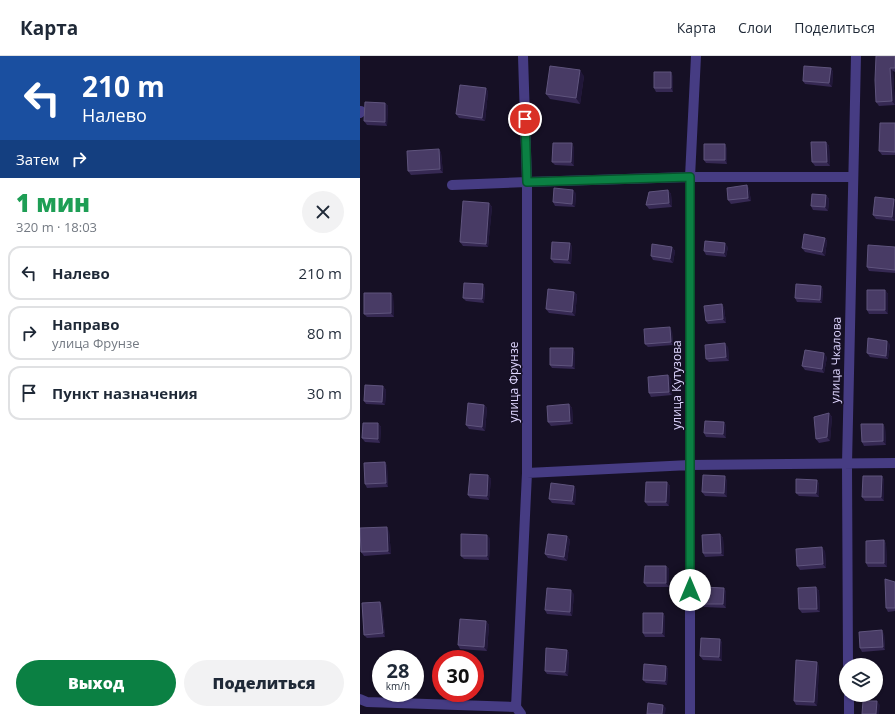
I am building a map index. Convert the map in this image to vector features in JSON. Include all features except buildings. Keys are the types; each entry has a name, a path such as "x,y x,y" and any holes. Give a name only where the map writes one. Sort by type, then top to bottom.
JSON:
{"street":[{"name":"улица Фрунзе","path":"518,710 527,473 527,182 523,56"},
{"name":"улица Кутузова","path":"690,714 690,177 696,56"},
{"name":"улица Чкалова","path":"848,658 847,464 856,56"},
{"path":"452,185 690,177 853,177"},
{"path":"527,473 690,466 895,463"},
{"path":"360,699 367,702 518,710"},
{"path":"849,702 849,714"}],"route":[{"path":"525,119 527,182 690,177 690,590"}]}
